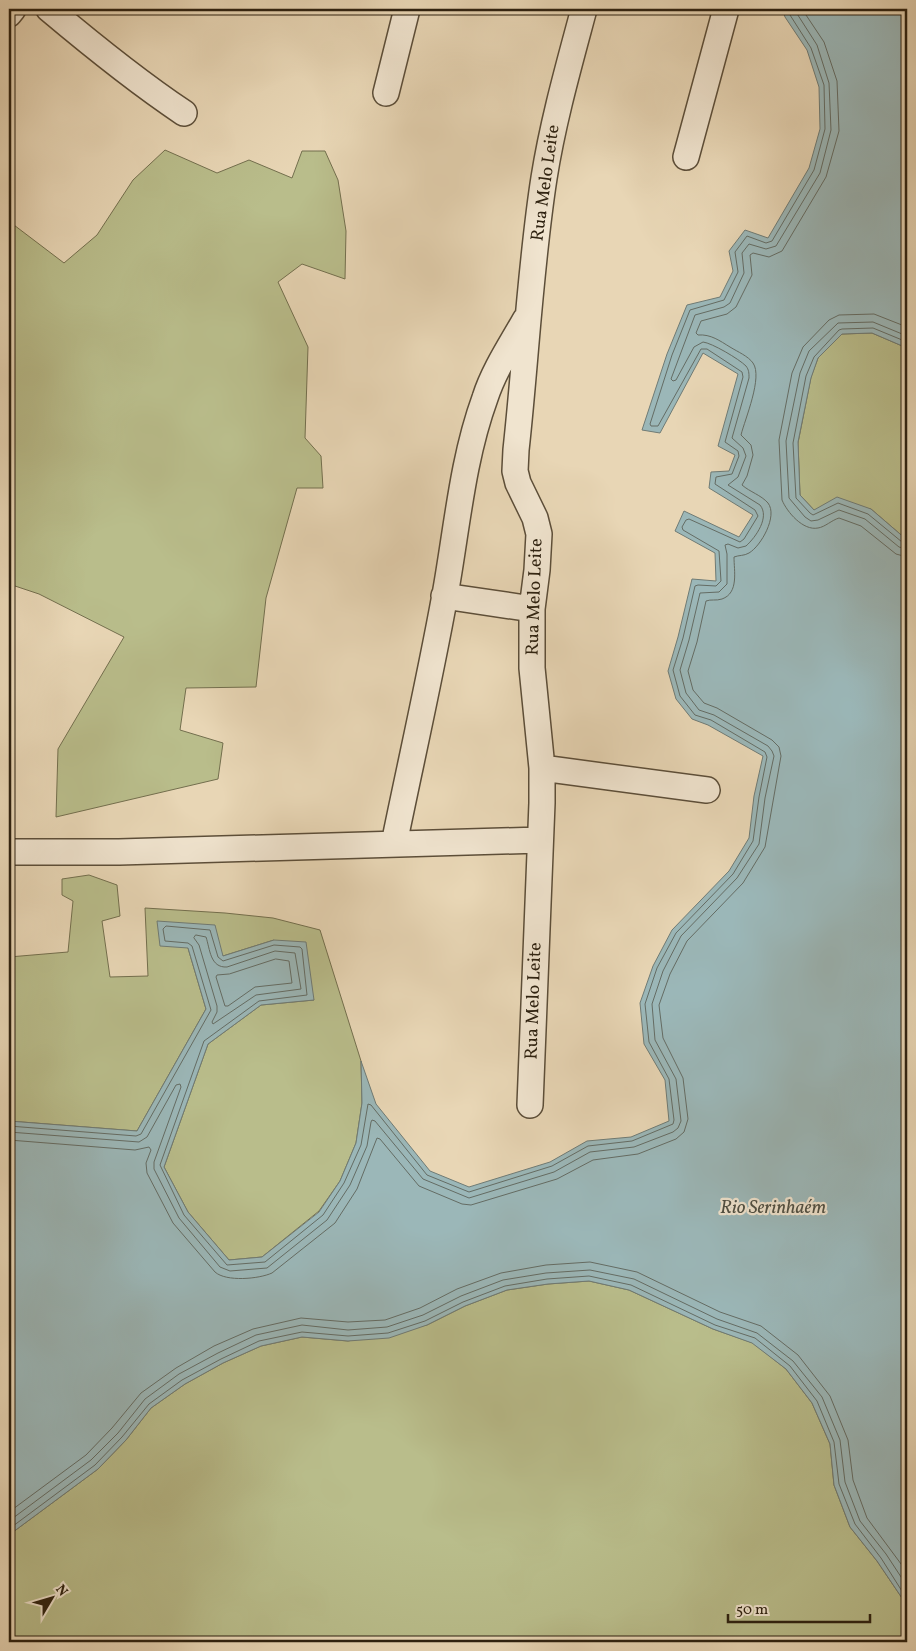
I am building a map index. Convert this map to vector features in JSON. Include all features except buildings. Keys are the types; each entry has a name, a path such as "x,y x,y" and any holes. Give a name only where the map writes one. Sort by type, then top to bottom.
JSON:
{"street":[{"path":"9,14 13,9"},
{"path":"49,9 110,60 184,113"},
{"path":"386,93 407,9"},
{"name":"Rua Melo Leite","path":"530,1105 542,768 532,668 532,609 537,570 538,534 535,518 518,483 516,450 528,313 544,179 555,117 584,9"},
{"path":"686,157 726,9"},
{"path":"394,844 444,596 468,458 477,421 496,371 528,313"},
{"path":"444,596 532,609"},
{"path":"542,768 707,790"},
{"path":"9,852 119,852 540,840"}],"green space":[{"path":"165,150 217,173 249,160 292,178 302,151 325,151 338,180 346,231 345,279 302,264 278,282 308,347 305,438 321,456 323,488 297,488 266,598 256,687 186,688 180,730 223,743 218,779 56,817 58,749 124,637 39,594 9,584 9,224 10,222 64,263 97,235 133,180"},
{"path":"872,333 907,348 907,540 871,509 814,510 800,495 798,443 811,377 818,358 842,334"},
{"path":"89,875 117,885 120,916 102,921 110,977 148,976 145,908 273,918 320,930 361,1061 362,1103 356,1143 340,1181 319,1211 262,1257 229,1260 188,1212 164,1167 208,1044 261,1005 314,1000 274,940 223,956 188,948 206,1009 137,1131 9,1121 9,957 68,952 73,901 62,895 62,879"},
{"path":"589,1281 629,1290 713,1329 753,1343 786,1369 812,1403 830,1444 834,1485 850,1527 877,1561 902,1598 907,1619 907,1642 9,1642 9,1535 98,1469 126,1440 151,1408 185,1384 223,1363 261,1346 302,1337 348,1341 427,1325 465,1306 507,1290"}],"water":[{"name":"Rio Serinhaém","path":"782,9 907,9 907,348 872,333 842,334 818,358 811,378 798,442 800,495 814,510 837,497 871,509 907,540 907,1619 902,1598 877,1561 850,1527 834,1485 830,1444 812,1403 786,1369 752,1343 713,1329 629,1290 589,1281 507,1290 465,1306 427,1325 389,1338 348,1341 302,1337 261,1346 223,1363 185,1384 151,1408 126,1440 98,1469 9,1535 9,1121 137,1131 206,1009 188,948 160,946 157,921 215,925 223,956 274,940 306,942 314,1000 261,1005 208,1044 164,1167 188,1212 229,1260 262,1257 319,1212 340,1181 356,1143 362,1103 361,1061 376,1104 430,1171 469,1187 550,1162 587,1141 631,1137 669,1121 665,1080 644,1044 640,1003 653,966 672,930 729,871 749,838 754,796 763,756 708,725 692,719 676,699 668,671 692,579 716,581 715,553 675,531 684,511 739,537 753,515 709,488 711,472 729,471 735,455 718,446 738,374 703,353 660,433 642,430 667,354 687,305 720,297 733,271 729,251 745,230 768,238 809,168 820,129 819,87 807,50 785,17"}]}
